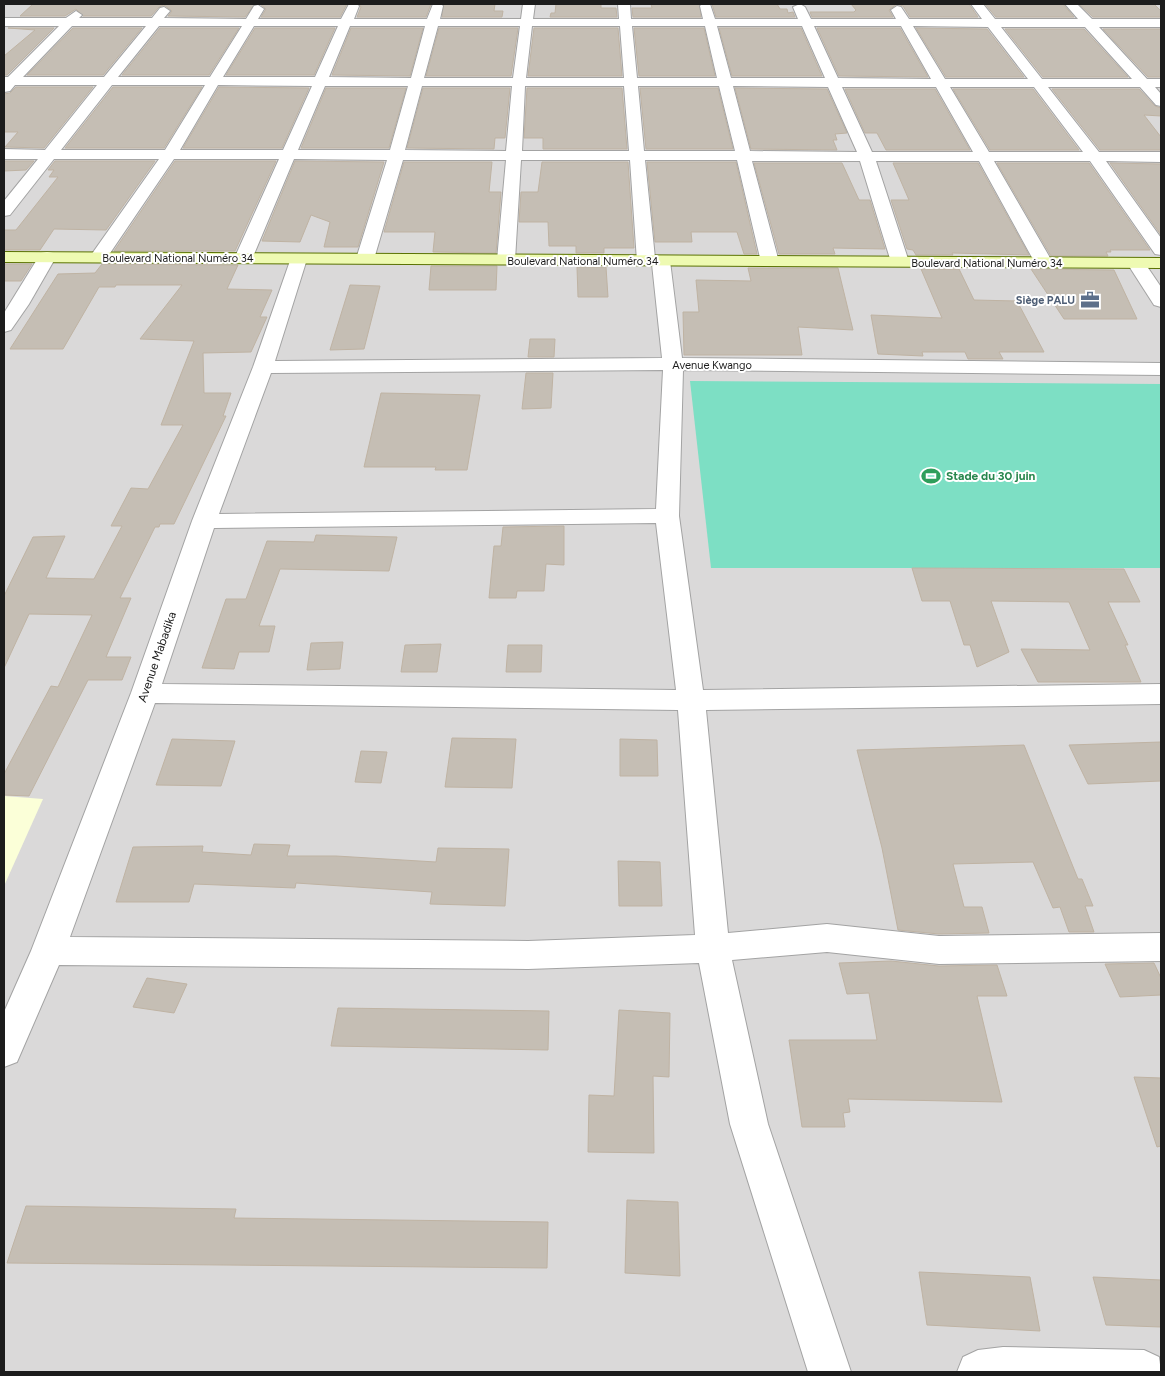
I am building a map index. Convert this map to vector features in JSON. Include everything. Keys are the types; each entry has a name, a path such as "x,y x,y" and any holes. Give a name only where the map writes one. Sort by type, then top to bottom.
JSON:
{"main road":[{"name":"Boulevard National Numéro 34","path":"4,257 1161,263"}],"street":[{"path":"6,83 86,4"},
{"path":"4,211 170,4"},
{"path":"98,258 169,155 212,81 261,4"},
{"path":"243,259 290,155 303,119 322,81 354,4"},
{"path":"365,259 396,156 437,4"},
{"path":"506,260 519,81 529,4"},
{"path":"624,4 636,154 673,364 667,516 691,700 713,948 750,1124 830,1372"},
{"path":"706,4 770,262"},
{"path":"797,4 830,81 866,155 900,262"},
{"path":"893,4 938,82 967,127 1044,263"},
{"path":"977,4 1094,156 1161,250"},
{"path":"1071,4 1161,102"},
{"path":"4,22 526,21 1161,24"},
{"path":"6,83 108,80 1161,83"},
{"path":"4,154 396,156 742,154 1161,157"},
{"path":"4,326 20,304 47,257"},
{"name":"Avenue Mabadika","path":"4,1051 48,951 145,693 204,521 263,367 298,259"},
{"path":"1136,263 1161,300"},
{"path":"13,287 31,282"},
{"name":"Avenue Kwango","path":"263,367 568,367 673,364 1161,369"},
{"path":"204,521 667,516"},
{"path":"145,693 691,700 1161,694"},
{"path":"48,951 528,955 713,948 826,938 939,950 1161,947"},
{"path":"978,1372 1003,1369 1144,1372"}],"shaded area":[{"path":"4,4 1161,4 1161,1372 4,1372"},
{"path":"4,796 43,799 4,886"}],"green space":[{"name":"Stade du 30 juin","path":"690,381 1161,384 1161,568 711,568"}],"building":[{"path":"33,4 255,4 245,17 168,16 172,11 164,5 159,7 151,16 83,16 76,9 65,16 20,16"},
{"path":"260,4 347,4 340,17 261,17 266,9"},
{"path":"359,4 431,4 426,17 357,17 361,7"},
{"path":"443,4 495,4 494,11 503,11 502,17 442,17"},
{"path":"556,4 601,4 601,8 616,8 617,17 550,17 551,13 555,13"},
{"path":"651,4 700,4 701,17 633,17 632,8 652,8"},
{"path":"712,4 777,4 780,9 787,9 788,13 793,12 795,17 716,17"},
{"path":"851,4 897,4 889,10 893,17 812,17 810,12 854,12 856,10"},
{"path":"897,4 969,4 978,17 910,17 903,6"},
{"path":"985,4 1063,4 1074,17 996,17"},
{"path":"1079,4 1154,4 1161,11 1161,17 1093,17"},
{"path":"8,28 54,28 7,75 4,75 4,56 35,30"},
{"path":"73,28 142,28 103,75 27,75"},
{"path":"160,28 239,28 209,75 122,75"},
{"path":"255,28 335,28 314,75 226,75"},
{"path":"351,28 423,28 410,76 332,75"},
{"path":"439,28 518,28 511,76 426,76"},
{"path":"534,28 618,28 622,76 528,76"},
{"path":"634,28 704,28 715,76 639,76"},
{"path":"719,28 801,28 822,76 732,76"},
{"path":"817,28 900,28 928,77 839,76"},
{"path":"916,28 987,29 1024,77 946,77"},
{"path":"1005,29 1084,29 1128,77 1043,77"},
{"path":"1103,29 1161,29 1161,77 1148,77"},
{"path":"16,87 93,87 44,148 5,147 18,132 4,132 4,94 10,93"},
{"path":"113,87 202,87 164,148 65,148"},
{"path":"219,87 309,88 282,148 183,148"},
{"path":"326,88 406,88 389,148 301,148"},
{"path":"423,88 510,88 505,138 495,138 494,149 407,148"},
{"path":"527,88 622,88 627,149 543,149 543,138 524,138"},
{"path":"640,88 718,88 733,149 646,149"},
{"path":"735,88 827,89 847,133 835,134 837,140 833,140 837,150 751,149"},
{"path":"845,89 935,89 970,150 886,150 877,133 865,133"},
{"path":"953,89 1033,89 1079,150 990,150"},
{"path":"1052,89 1139,89 1155,106 1161,108 1161,116 1144,115 1161,137 1161,150 1100,150"},
{"path":"4,161 34,161 26,170 4,171"},
{"path":"55,161 155,161 106,230 54,229 40,250 4,250 4,230 16,230 58,177 49,177 54,170 48,170"},
{"path":"175,161 276,161 235,251 114,251"},
{"path":"295,161 384,162 358,247 324,247 330,222 311,215 300,242 262,241"},
{"path":"404,162 492,162 489,192 501,192 496,253 433,252 435,232 384,232"},
{"path":"542,162 628,162 634,248 604,248 604,253 576,253 576,246 549,246 548,222 519,222 521,192 538,192"},
{"path":"647,162 736,162 757,254 744,254 737,232 691,232 692,242 655,242"},
{"path":"754,163 842,163 859,200 870,200 885,249 833,248 835,254 779,254"},
{"path":"893,163 978,163 1029,255 952,253 953,255 916,255 913,250 907,249 891,200 909,200"},
{"path":"997,163 1089,163 1150,250 1110,250 1111,252 1106,252 1108,256 1051,256"},
{"path":"1110,163 1161,164 1161,235"},
{"path":"4,264 32,264 21,281 4,281"},
{"path":"102,264 238,265 227,289 272,290 260,317 267,317 251,352 203,353 204,393 231,393 223,416 226,416 174,524 160,524 159,527 155,527 120,598 131,598 106,657 131,657 122,680 88,680 29,796 4,795 4,774 51,686 58,687 92,615 29,614 4,668 4,596 33,537 65,536 46,578 94,579 122,526 111,526 131,488 148,489 183,425 161,425 194,341 140,339 182,285 116,285 115,287 99,287 63,349 10,349 58,274 95,273"},
{"path":"431,266 497,266 496,290 429,290"},
{"path":"577,267 606,267 608,297 578,297"},
{"path":"748,268 838,268 853,330 798,327 802,355 684,355 683,312 699,312 696,280 751,281"},
{"path":"921,269 959,269 974,300 1017,301 1044,352 999,352 1003,359 968,359 965,352 922,352 923,356 878,354 871,315 942,318"},
{"name":"Siège PALU","path":"1031,269 1114,270 1137,319 1064,319"},
{"path":"350,285 380,286 364,349 330,350"},
{"path":"530,339 555,339 554,357 528,357"},
{"path":"526,373 553,373 551,408 522,409"},
{"path":"381,393 480,395 467,470 435,470 436,467 364,467"},
{"path":"564,526 564,565 546,564 544,591 517,591 516,598 489,598 494,546 501,546 503,527"},
{"path":"316,535 397,537 389,571 280,569 259,626 275,626 269,652 239,652 234,669 202,668 226,599 246,599 267,541 314,542"},
{"path":"912,568 1124,569 1140,602 1108,602 1128,645 1125,645 1141,682 1038,682 1021,649 1090,650 1069,602 991,601 1009,652 977,667 970,645 964,645 950,601 922,601"},
{"path":"343,642 340,669 307,670 311,643"},
{"path":"441,644 437,672 401,672 405,645"},
{"path":"508,645 542,645 541,672 506,672"},
{"path":"452,738 516,739 512,788 445,787"},
{"path":"172,739 235,741 221,786 156,785"},
{"path":"620,739 657,740 658,776 620,776"},
{"path":"1161,742 1161,781 1088,784 1069,745"},
{"path":"1024,745 1078,879 1082,879 1093,906 1085,906 1094,932 1069,932 1060,907 1053,908 1033,862 953,864 964,907 982,907 989,933 939,934 898,930 882,848 857,750"},
{"path":"361,751 387,752 381,783 355,782"},
{"path":"254,844 290,845 287,856 336,856 436,862 438,848 509,849 505,906 430,904 432,892 296,883 295,888 194,884 189,902 116,902 133,847 203,846 202,852 251,855"},
{"path":"618,861 660,862 662,906 619,906"},
{"path":"891,961 939,966 997,965 1007,996 977,996 1002,1102 848,1099 850,1112 843,1113 845,1127 802,1127 789,1040 877,1040 869,993 847,994 839,963"},
{"path":"1154,963 1161,978 1161,995 1120,997 1105,964"},
{"path":"147,978 187,984 174,1013 133,1007"},
{"path":"338,1008 549,1011 548,1050 331,1046"},
{"path":"619,1010 670,1013 669,1077 653,1076 654,1153 588,1152 589,1095 614,1096"},
{"path":"1134,1077 1161,1078 1161,1146 1157,1147"},
{"path":"627,1200 678,1202 680,1276 625,1273"},
{"path":"26,1206 236,1209 234,1218 548,1222 547,1268 7,1263"},
{"path":"919,1272 1030,1277 1040,1331 927,1325"},
{"path":"1093,1277 1161,1280 1161,1327 1106,1325"}],"place":[{"name":"Siège PALU","path":"1090,300"},
{"name":"Stade du 30 juin","path":"931,476"}]}
